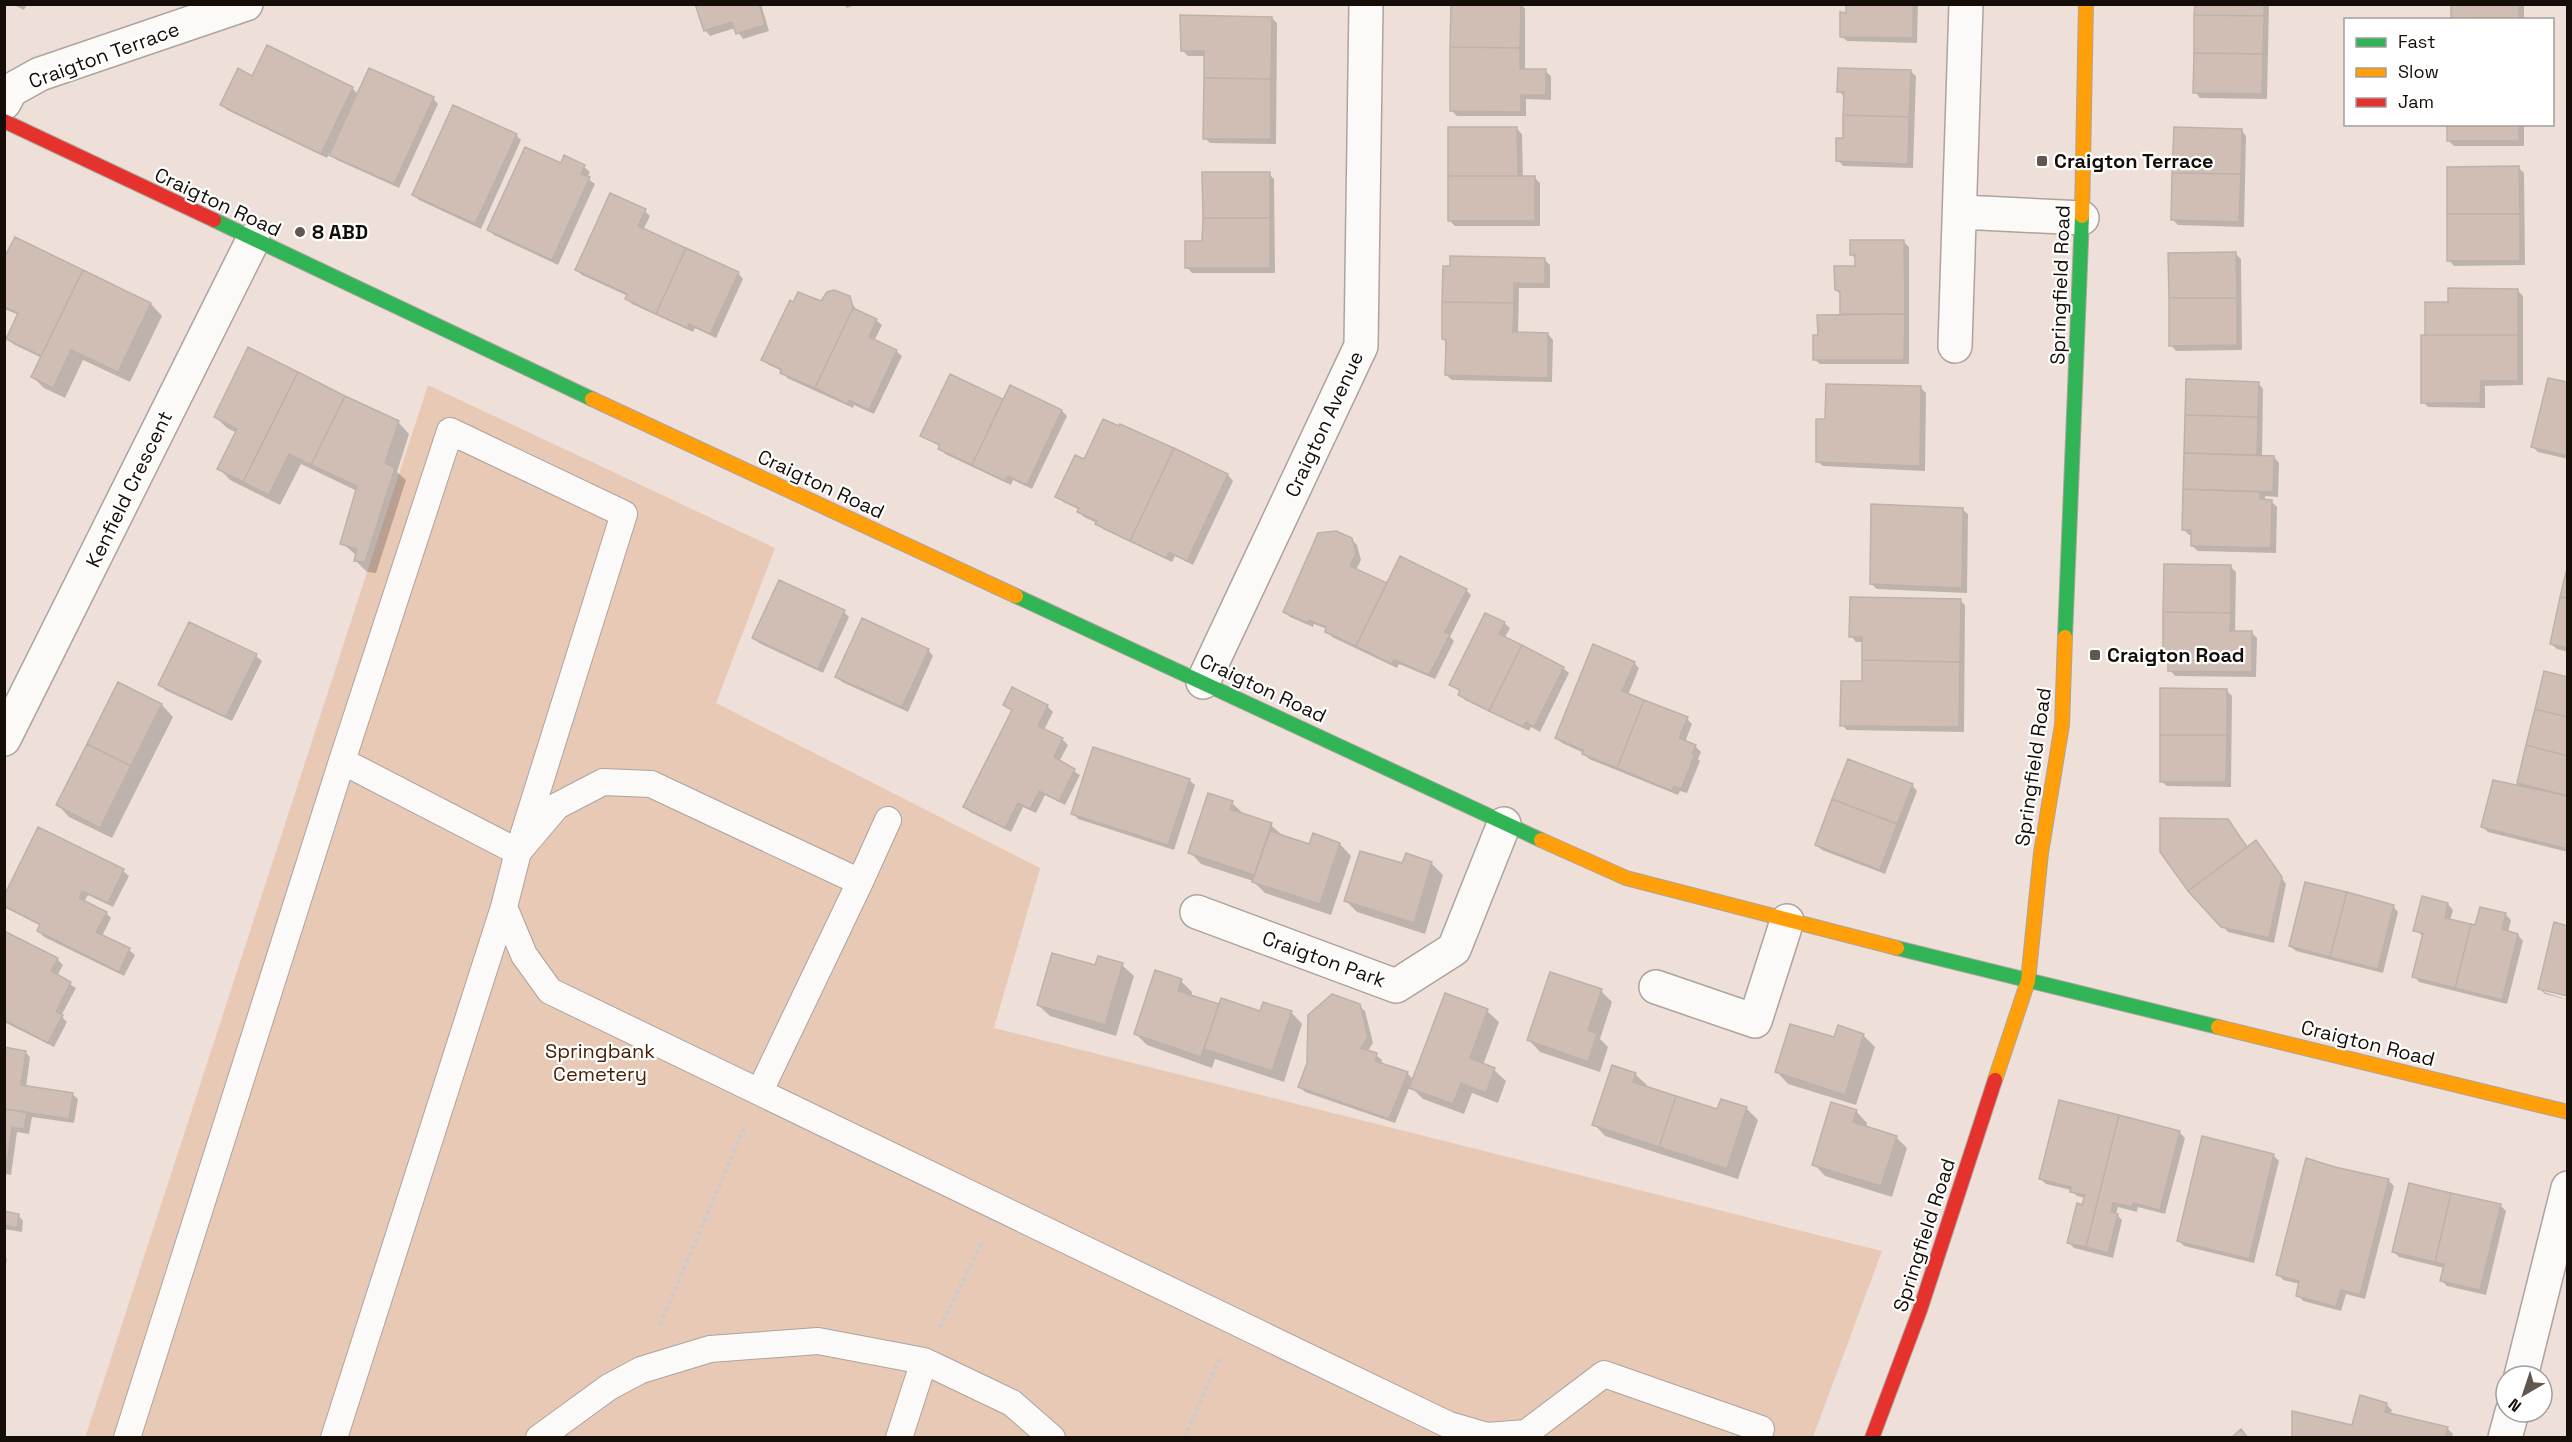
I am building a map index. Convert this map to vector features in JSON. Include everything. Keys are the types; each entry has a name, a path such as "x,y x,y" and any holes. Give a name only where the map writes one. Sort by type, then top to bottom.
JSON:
{"street":[{"name":"Craigton Terrace","path":"4,103 11,90 40,74 246,4"},
{"name":"Craigton Avenue","path":"1203,682 1361,346 1366,4"},
{"path":"1955,346 1966,4"},
{"name":"Springfield Road","path":"1872,1437 1920,1310 2028,981 2041,853 2062,725 2082,218 2086,4"},
{"name":"Craigton Road","path":"4,121 603,405 1203,682 1504,824 1626,878 2028,981 2568,1112"},
{"path":"1961,212 2082,218"},
{"name":"Kenfield Crescent","path":"4,739 253,240"},
{"name":"Craigton Park","path":"1197,912 1396,986 1454,949 1504,824"},
{"path":"1656,987 1755,1021 1787,921"},
{"path":"2524,1364 2568,1188"}],"lane":[{"path":"127,1437 342,761 450,431 624,514 518,852 504,907 334,1437"},
{"path":"342,761 518,852"},
{"path":"518,852 557,806 603,782 651,784 860,882"},
{"path":"760,1091 888,820"},
{"path":"504,907 524,956 550,992 999,1206 1449,1425 1487,1436 1526,1433 1604,1374 1761,1430 1758,1437"},
{"path":"539,1437 609,1387 641,1370 710,1349 818,1341 924,1361 1012,1404 1052,1437"},
{"path":"900,1437 924,1361"}],"path":[{"path":"641,1370 760,1091"},
{"path":"924,1361 999,1206"},
{"path":"1184,1437 1237,1322"}],"green space":[{"name":"Springbank Cemetery","path":"428,385 775,548 716,703 1040,868 994,1028 1882,1251 1813,1437 85,1438"}],"building":[{"path":"695,4 759,4 765,25 736,34 732,22 704,31"},
{"path":"1451,4 1521,4 1520,48 1450,47"},
{"path":"1846,4 1913,4 1913,38 1840,37 1840,12 1846,13"},
{"path":"2195,4 2264,4 2264,16 2194,15"},
{"path":"2451,4 2519,4 2519,18 2451,18"},
{"path":"1180,15 1272,17 1271,79 1204,78 1204,51 1181,51"},
{"path":"2194,15 2264,16 2263,54 2194,53"},
{"path":"267,45 353,87 321,154 220,105 238,68 252,76"},
{"path":"1450,47 1520,48 1520,69 1546,69 1546,95 1521,95 1521,112 1450,111"},
{"path":"2194,53 2263,54 2262,94 2193,93"},
{"path":"369,68 434,97 394,184 329,155"},
{"path":"1838,68 1911,70 1909,117 1843,115 1844,92 1837,92"},
{"path":"1204,78 1271,79 1271,139 1203,139"},
{"path":"453,105 517,134 475,224 412,195"},
{"path":"1843,115 1909,117 1908,164 1836,161 1836,138 1843,138"},
{"path":"2447,126 2519,126 2519,141 2447,141"},
{"path":"1448,127 1517,127 1518,176 1448,176"},
{"path":"2174,127 2242,129 2241,174 2172,173"},
{"path":"525,147 561,163 564,155 585,165 581,174 590,177 552,260 487,230"},
{"path":"2519,166 2520,214 2447,214 2447,167"},
{"path":"1202,172 1270,172 1270,218 1203,218"},
{"path":"2172,173 2241,174 2239,222 2171,220"},
{"path":"1448,176 1535,176 1535,221 1448,221"},
{"path":"610,193 646,209 638,226 686,248 656,314 625,299 627,294 575,270"},
{"path":"2447,214 2520,214 2520,261 2447,261"},
{"path":"1203,218 1270,218 1270,268 1185,268 1185,241 1202,241"},
{"path":"15,237 83,270 41,356 6,339 18,313 4,307 4,258"},
{"path":"1850,240 1904,240 1905,314 1840,314 1840,291 1835,290 1834,266 1855,266 1855,255 1850,255"},
{"path":"686,248 739,272 710,334 689,324 687,328 656,314"},
{"path":"2236,252 2237,298 2169,298 2168,253"},
{"path":"1450,256 1545,258 1545,284 1514,283 1514,303 1442,302 1443,266 1450,266"},
{"path":"83,270 151,303 118,372 71,350 53,388 31,377"},
{"path":"2448,288 2518,289 2518,335 2425,335 2425,302 2448,302"},
{"path":"834,290 850,296 853,308 815,388 780,373 781,369 761,360 790,300 793,302 798,292 821,301 827,292"},
{"path":"2169,298 2237,298 2237,345 2169,346"},
{"path":"1442,302 1514,303 1513,332 1548,333 1548,378 1445,375 1446,340 1442,339"},
{"path":"853,308 877,319 869,337 897,350 869,410 849,400 847,404 815,388"},
{"path":"1905,314 1904,360 1813,360 1813,335 1818,335 1817,315"},
{"path":"2421,335 2518,335 2518,381 2481,381 2480,403 2421,403"},
{"path":"248,347 298,372 243,482 217,469 237,429 214,417"},
{"path":"298,372 345,396 311,465 289,454 269,495 243,482"},
{"path":"950,374 1003,399 972,465 938,449 940,445 920,436"},
{"path":"2548,378 2568,382 2568,456 2531,447"},
{"path":"2186,379 2259,382 2258,417 2185,415"},
{"path":"1826,384 1921,386 1920,466 1816,462 1816,419 1825,419"},
{"path":"1010,385 1062,410 1027,485 1008,476 1005,481 972,465"},
{"path":"345,396 399,421 385,463 395,468 365,562 354,561 357,549 340,544 357,486 311,465"},
{"path":"2185,415 2258,417 2257,455 2184,453"},
{"path":"1103,419 1174,448 1130,541 1095,524 1097,521 1077,512 1079,508 1055,497 1075,455 1084,459"},
{"path":"1174,448 1228,474 1187,561 1169,552 1166,558 1130,541"},
{"path":"2184,453 2274,456 2273,492 2183,489"},
{"path":"2183,489 2260,492 2260,499 2272,500 2271,548 2191,546 2191,530 2182,530"},
{"path":"1871,504 1963,508 1962,588 1870,584"},
{"path":"1336,531 1352,538 1356,554 1350,566 1387,583 1356,646 1325,632 1326,627 1309,620 1308,623 1283,612 1318,533"},
{"path":"1400,556 1467,589 1445,632 1450,634 1429,675 1394,660 1391,664 1356,646"},
{"path":"2164,564 2231,565 2231,613 2163,612"},
{"path":"2568,564 2568,598 2560,597"},
{"path":"779,580 845,610 818,669 752,638"},
{"path":"1850,597 1961,599 1960,662 1862,660 1862,637 1849,637"},
{"path":"2560,597 2568,598 2568,648 2550,644"},
{"path":"2163,612 2231,613 2230,631 2252,631 2252,672 2168,671 2168,656 2163,657"},
{"path":"1485,613 1505,622 1499,634 1522,645 1489,711 1458,695 1460,690 1449,685"},
{"path":"862,618 929,649 902,707 835,677"},
{"path":"189,622 257,654 226,717 158,685"},
{"path":"1593,644 1635,662 1622,691 1644,700 1617,768 1582,754 1583,750 1555,738"},
{"path":"1522,645 1564,667 1534,727 1526,722 1523,727 1489,711"},
{"path":"1862,660 1960,662 1959,727 1840,726 1841,681 1862,681"},
{"path":"2544,671 2568,677 2568,717 2535,709"},
{"path":"118,682 162,704 131,766 87,744"},
{"path":"1012,687 1048,705 1038,726 1063,738 1054,757 1075,769 1059,801 1039,791 1030,809 1018,803 1005,828 963,807 1012,710 1003,705"},
{"path":"2160,688 2227,689 2227,735 2160,735"},
{"path":"1644,700 1688,717 1679,738 1696,745 1692,754 1695,754 1681,789 1674,786 1672,791 1617,768"},
{"path":"2535,709 2568,717 2568,756 2526,745"},
{"path":"2160,735 2227,735 2226,782 2160,782"},
{"path":"87,744 131,766 100,828 56,805"},
{"path":"2526,745 2568,756 2568,796 2517,783"},
{"path":"1093,747 1190,779 1168,845 1071,814"},
{"path":"1848,759 1913,784 1897,824 1832,799"},
{"path":"2493,780 2568,796 2568,849 2481,827"},
{"path":"1208,793 1233,801 1230,809 1272,823 1254,875 1188,853"},
{"path":"1832,799 1897,824 1880,870 1815,845"},
{"path":"2160,818 2228,819 2247,847 2188,891 2160,852"},
{"path":"38,827 124,869 108,903 82,891 79,898 107,912 96,932 130,948 119,972 37,931 40,924 4,906 4,896"},
{"path":"1270,831 1309,844 1313,833 1340,843 1320,904 1252,882"},
{"path":"2256,840 2282,877 2269,938 2221,927 2188,891"},
{"path":"1360,851 1402,863 1406,853 1432,862 1414,923 1344,901"},
{"path":"2305,882 2347,892 2330,957 2289,946"},
{"path":"2347,892 2394,905 2378,969 2330,957"},
{"path":"2422,896 2448,903 2445,918 2471,924 2455,988 2412,977 2423,933 2413,931"},
{"path":"2480,907 2506,913 2502,929 2518,934 2502,1000 2455,988 2471,924 2475,925"},
{"path":"2554,922 2568,926 2568,996 2538,989"},
{"path":"4,931 58,958 51,971 71,982 56,1012 63,1015 48,1043 4,1020"},
{"path":"1052,953 1095,965 1098,956 1123,963 1105,1025 1037,1005"},
{"path":"1155,970 1182,979 1178,991 1219,1004 1201,1057 1134,1034"},
{"path":"1550,972 1602,989 1588,1030 1597,1034 1588,1062 1527,1040"},
{"path":"1445,993 1488,1009 1470,1058 1495,1068 1486,1093 1461,1083 1453,1104 1409,1088"},
{"path":"1332,994 1360,1004 1368,1037 1361,1048 1377,1053 1375,1061 1408,1072 1389,1119 1298,1087 1307,1063 1308,1015"},
{"path":"1221,998 1260,1011 1263,1002 1292,1011 1272,1071 1204,1049"},
{"path":"1790,1024 1834,1037 1838,1025 1864,1034 1845,1095 1775,1072"},
{"path":"4,1047 26,1051 21,1085 73,1093 69,1119 4,1109"},
{"path":"1612,1065 1636,1073 1633,1082 1676,1096 1659,1147 1592,1125"},
{"path":"1676,1096 1717,1109 1721,1099 1747,1107 1727,1169 1659,1147"},
{"path":"2059,1100 2119,1115 2086,1247 2067,1243 2077,1203 2082,1205 2085,1195 2070,1192 2071,1187 2039,1179"},
{"path":"1831,1102 1857,1110 1853,1122 1897,1136 1881,1186 1812,1165"},
{"path":"4,1109 27,1112 24,1129 12,1127 6,1171"},
{"path":"2119,1115 2180,1131 2160,1210 2133,1203 2132,1207 2113,1203 2111,1212 2118,1214 2108,1253 2086,1247"},
{"path":"2202,1136 2274,1154 2249,1259 2177,1241"},
{"path":"2306,1158 2389,1179 2360,1295 2341,1290 2336,1307 2296,1296 2299,1281 2276,1275"},
{"path":"2409,1183 2451,1193 2435,1262 2392,1252"},
{"path":"2451,1193 2501,1204 2480,1290 2440,1281 2444,1264 2435,1262"},
{"path":"4,1211 19,1214 17,1228 4,1225"},
{"path":"2360,1395 2387,1403 2385,1412 2448,1427 2445,1438 2292,1438 2292,1411 2352,1425"},
{"path":"2241,1429 2248,1438 2231,1438"}],"traffic: fast":[{"path":"2065,637 2082,216"},
{"path":"214,220 592,399"},
{"path":"1016,596 1541,840"},
{"path":"1897,948 2218,1027"}],"traffic: slow":[{"path":"2082,216 2086,4"},
{"path":"592,399 1016,596"},
{"path":"1995,1080 2028,981 2041,853 2062,725 2065,637"},
{"path":"1541,840 1626,878 1897,948"},
{"path":"2218,1027 2568,1112"}],"traffic: jam":[{"path":"4,121 214,220"},
{"path":"1872,1438 1920,1310 1995,1080"}],"place":[{"name":"Craigton Terrace","path":"2042,161"},
{"name":"8 ABD","path":"300,232"},
{"name":"Craigton Road","path":"2095,655"}]}
